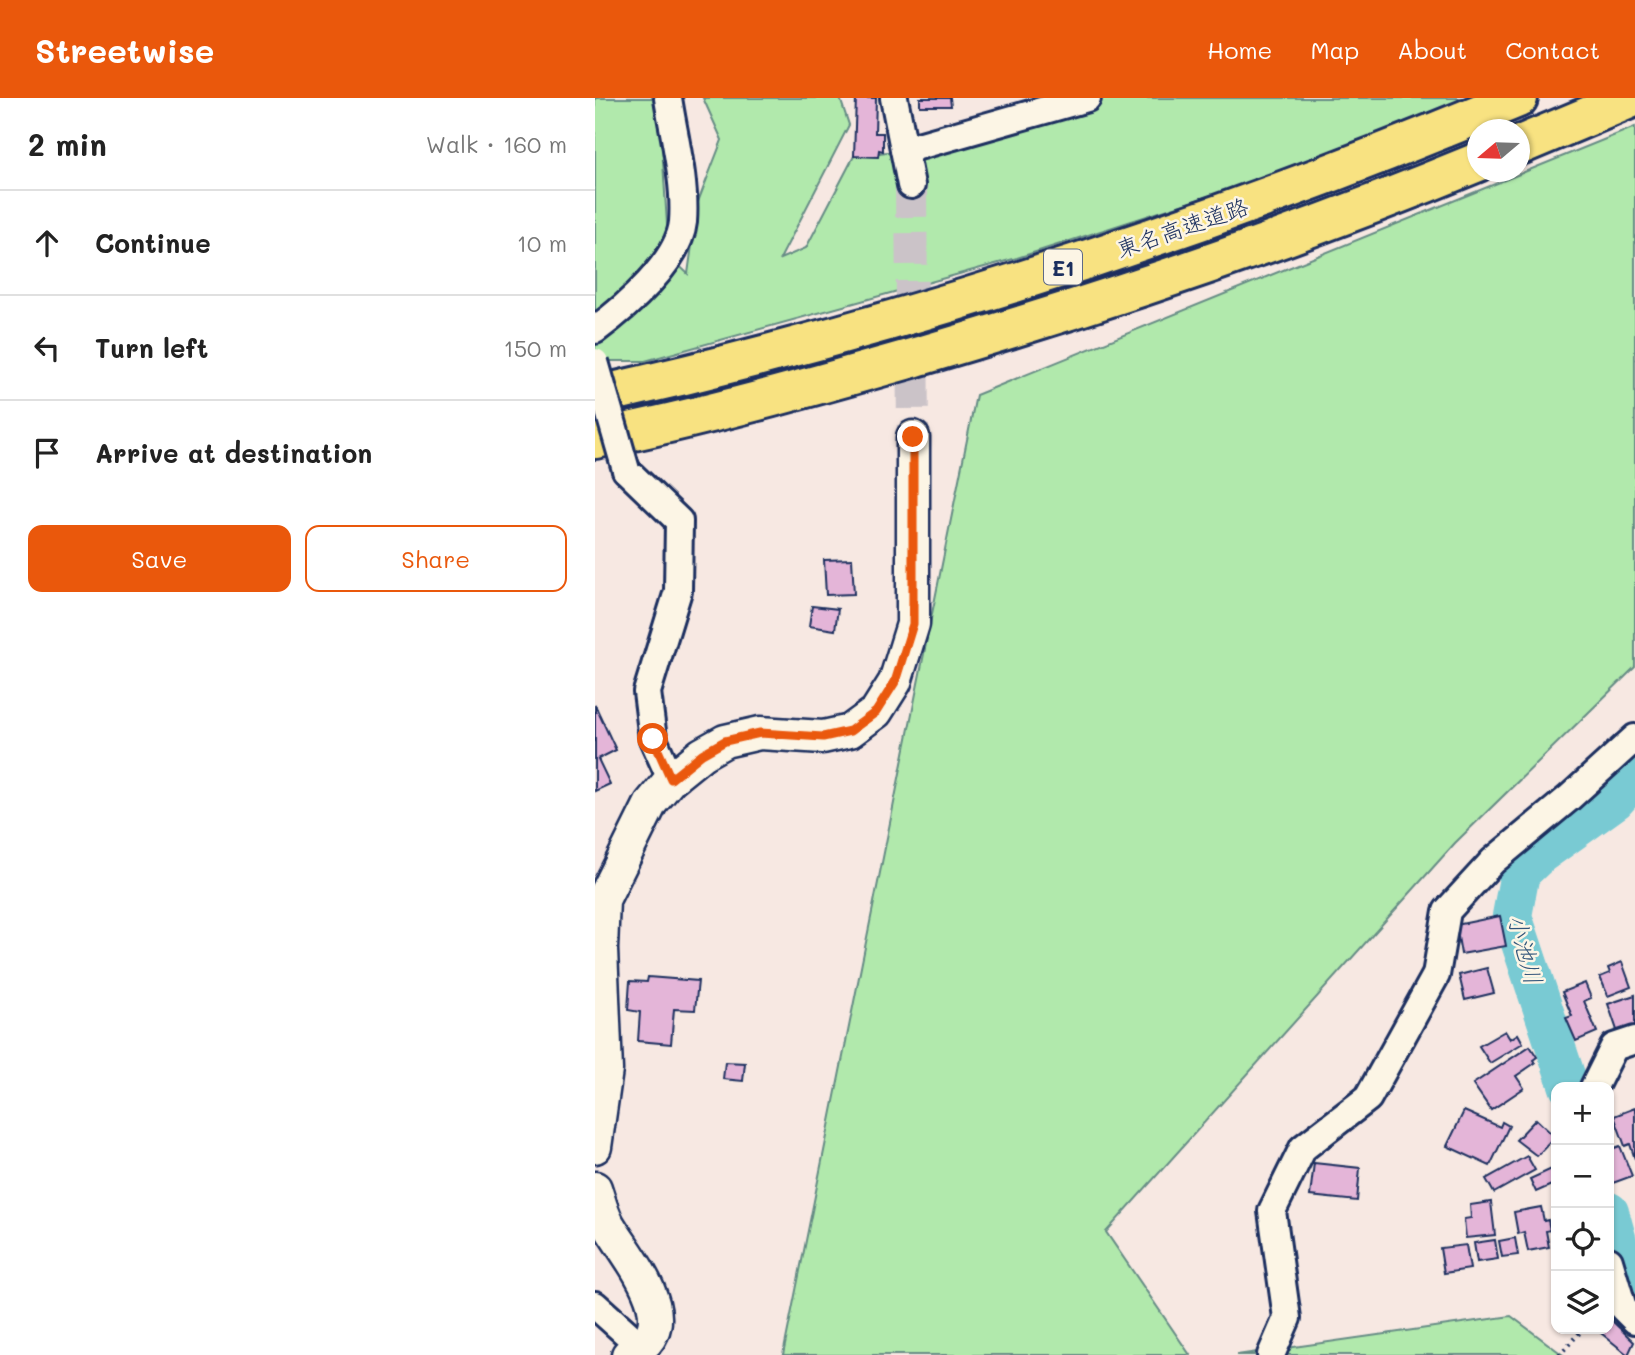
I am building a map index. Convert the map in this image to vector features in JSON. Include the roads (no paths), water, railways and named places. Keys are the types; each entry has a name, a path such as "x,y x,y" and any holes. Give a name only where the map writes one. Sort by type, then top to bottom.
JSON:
{"highway":[{"name":"東名高速道路","path":"595,396 891,321 1089,259 1291,189 1518,98"},
{"path":"1530,141 1632,98"},
{"name":"東名高速道路","path":"595,439 773,398 1120,295 1337,220 1467,167"}],"street":[{"path":"595,330 617,314 647,284 669,256 683,224 679,172 668,98"},
{"path":"894,98 911,185"},
{"path":"904,150 1087,98"},
{"path":"595,362 626,470 679,521 678,591 647,692 653,739 671,779"},
{"path":"595,1147 606,1070 599,903 651,803 671,779 702,754 725,741 760,733 823,737 850,731 876,712 895,682 913,624 913,437"},
{"path":"1271,1355 1287,1318 1272,1211 1303,1148 1368,1098 1436,975 1447,911 1493,860 1569,798 1635,738"},
{"path":"1596,1082 1614,1047 1635,1040"},
{"path":"595,1188 607,1222 638,1269 652,1299 656,1324 637,1353 595,1305"},
{"path":"1613,1271 1629,1314"}],"waterway":[{"name":"小池川","path":"1567,1082 1512,916 1520,873 1540,854 1615,800 1635,778"},
{"name":"小池川","path":"1614,1230 1635,1307"}],"tunnel":[{"path":"911,185 913,437"}]}
